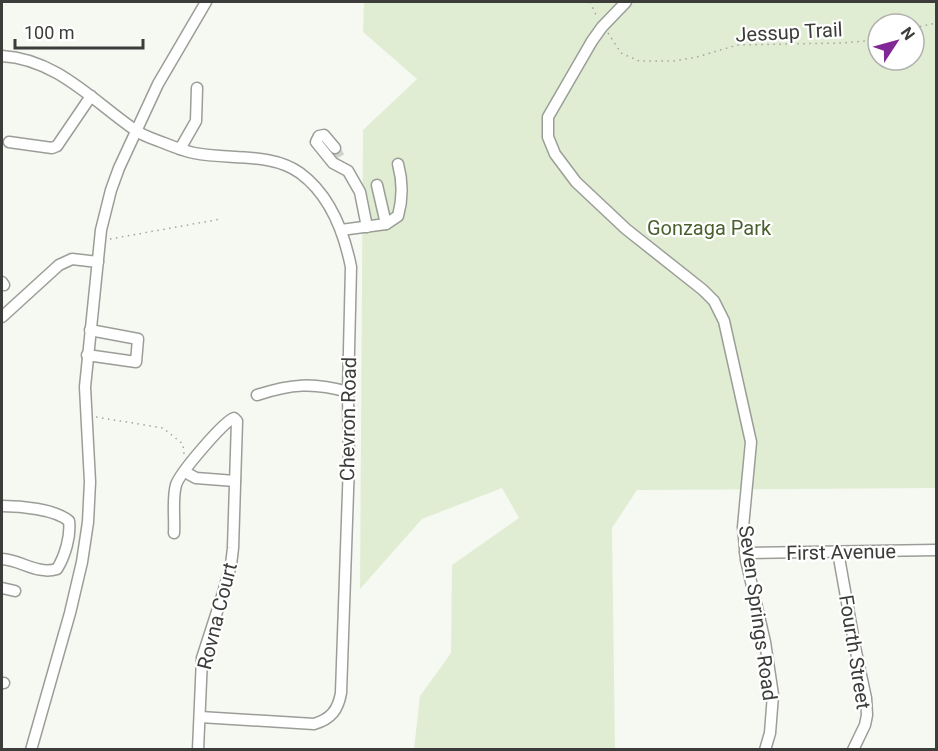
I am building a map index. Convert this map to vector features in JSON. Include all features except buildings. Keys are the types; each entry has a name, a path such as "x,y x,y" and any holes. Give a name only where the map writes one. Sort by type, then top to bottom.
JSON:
{"street":[{"path":"31,750 70,613 82,562 88,522 90,482 85,387 87,355 100,240 111,190 158,84 206,2"},
{"name":"Seven Springs Road","path":"626,2 602,27 548,117 548,137 555,154 576,182 626,229 703,290 714,301 724,321 751,442 743,527 745,553 765,642 773,696 770,733 765,750"},
{"name":"Chevron Road","path":"2,56 38,63 58,73 136,131 180,149 195,153 275,162 298,171 316,187 341,230 351,267 349,463 341,693 338,708 328,719 314,724 200,717"},
{"path":"180,149 196,121 197,88"},
{"path":"9,142 52,148 57,146 91,96"},
{"path":"335,148 324,135 319,136 316,142 321,149 338,167 348,171"},
{"path":"341,159 360,192 367,226"},
{"path":"341,230 386,224 398,216 402,202 402,180 398,164"},
{"path":"377,185 386,224"},
{"path":"2,317 58,265 72,260 98,262"},
{"path":"87,355 136,362 138,339 90,330"},
{"path":"257,395 292,385 323,386 348,392"},
{"name":"Rovna Court","path":"185,472 210,439 228,420 234,418 237,422 231,565 202,658 198,750"},
{"path":"174,533 176,484 185,472 196,478 235,481"},
{"path":"2,506 30,508 63,516 69,521 70,529 62,561 57,569 48,572 2,559"},
{"name":"First Avenue","path":"745,553 936,550"},
{"name":"Fourth Street","path":"838,552 866,698 865,725 853,750"},
{"path":"2,588 15,591"}],"path":[{"name":"Jessup Trail","path":"590,2 602,27 611,36 621,53 639,61 673,61 697,57 737,45 866,40"},
{"path":"100,240 221,219"},
{"path":"87,414 163,428 183,444 185,472"}],"green space":[{"name":"Gonzaga Park","path":"364,2 936,2 936,488 637,490 612,528 615,749 414,749 420,696 451,653 452,565 519,518 502,488 422,519 360,589 363,130 417,79 363,32"}],"tunnel":[{"path":"335,148 341,159"}]}
